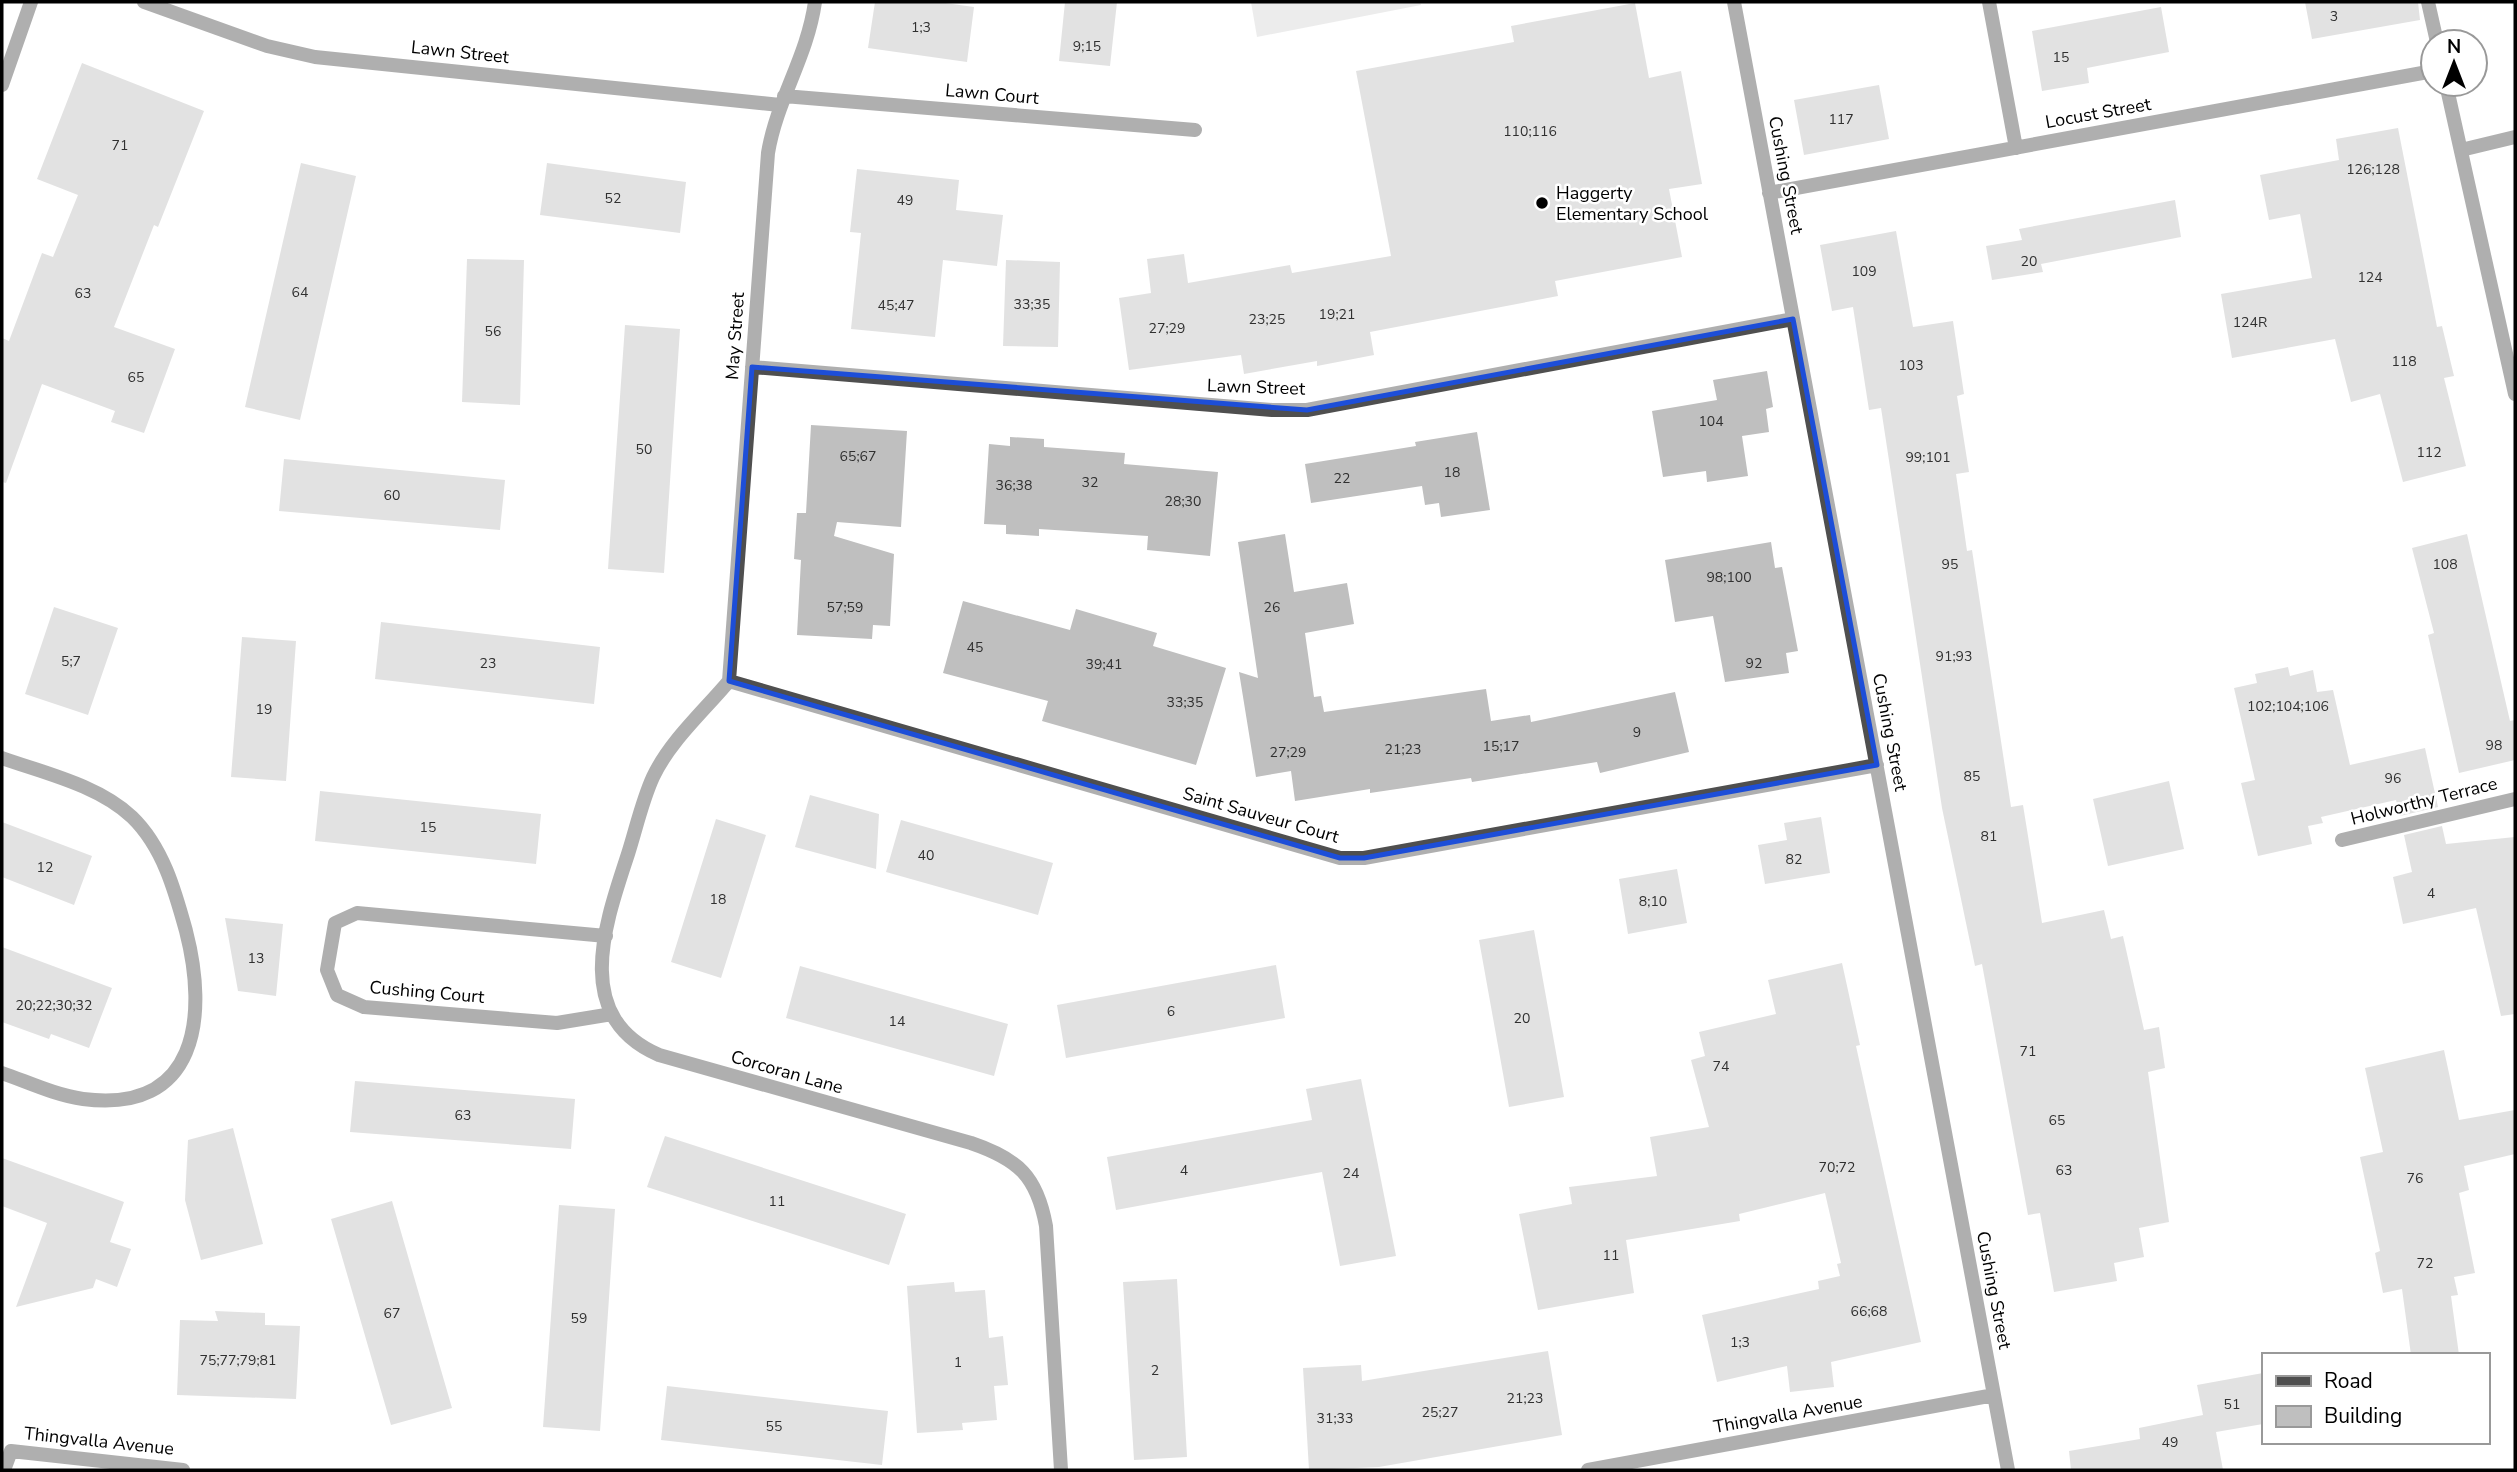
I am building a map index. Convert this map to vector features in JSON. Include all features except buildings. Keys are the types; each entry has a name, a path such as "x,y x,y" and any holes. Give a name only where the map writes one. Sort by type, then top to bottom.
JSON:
{"street":[{"path":"2,85 31,2"},
{"name":"Lawn Street","path":"144,2 268,46 315,57 782,101"},
{"name":"May Street","path":"729,681 767,166 782,101 806,48 815,2"},
{"name":"Cushing Street","path":"1734,2 2008,1470"},
{"path":"1989,2 2016,148"},
{"path":"2428,2 2434,28"},
{"name":"Locust Street","path":"1769,193 2419,74"},
{"path":"2449,98 2515,394"},
{"name":"Lawn Court","path":"782,101 1195,130"},
{"path":"2461,150 2515,137"},
{"name":"Lawn Street","path":"752,367 1290,410 1323,407 1793,319"},
{"name":"Saint Sauveur Court","path":"729,681 1340,858 1364,858 1877,765"},
{"name":"Corcoran Lane","path":"729,681 671,749 652,778 616,890 606,936 602,980 612,1014 634,1042 666,1057 971,1143 1006,1157 1027,1174 1040,1198 1046,1226 1061,1470"},
{"path":"2,758 96,793 131,816 144,830 165,867 182,917 194,970 196,1003 188,1053 169,1077 140,1094 115,1100 85,1099 2,1073"},
{"name":"Holworthy Terrace","path":"2342,840 2515,799"},
{"name":"Cushing Court","path":"606,936 357,913 335,923 327,970 337,995 364,1007 557,1023 612,1014"},
{"name":"Thingvalla Avenue","path":"1588,1470 1994,1395"},
{"name":"Thingvalla Avenue","path":"4,1470 11,1451 183,1470"}],"highlighted area":[{"path":"1793,319 1877,765 1364,858 1340,858 729,681 752,367 1307,410"}],"shaded area":[{"path":"1251,2 1420,2 1421,5 1257,37"}],"place":[{"name":"Haggerty Elementary School","path":"1542,203"}]}
